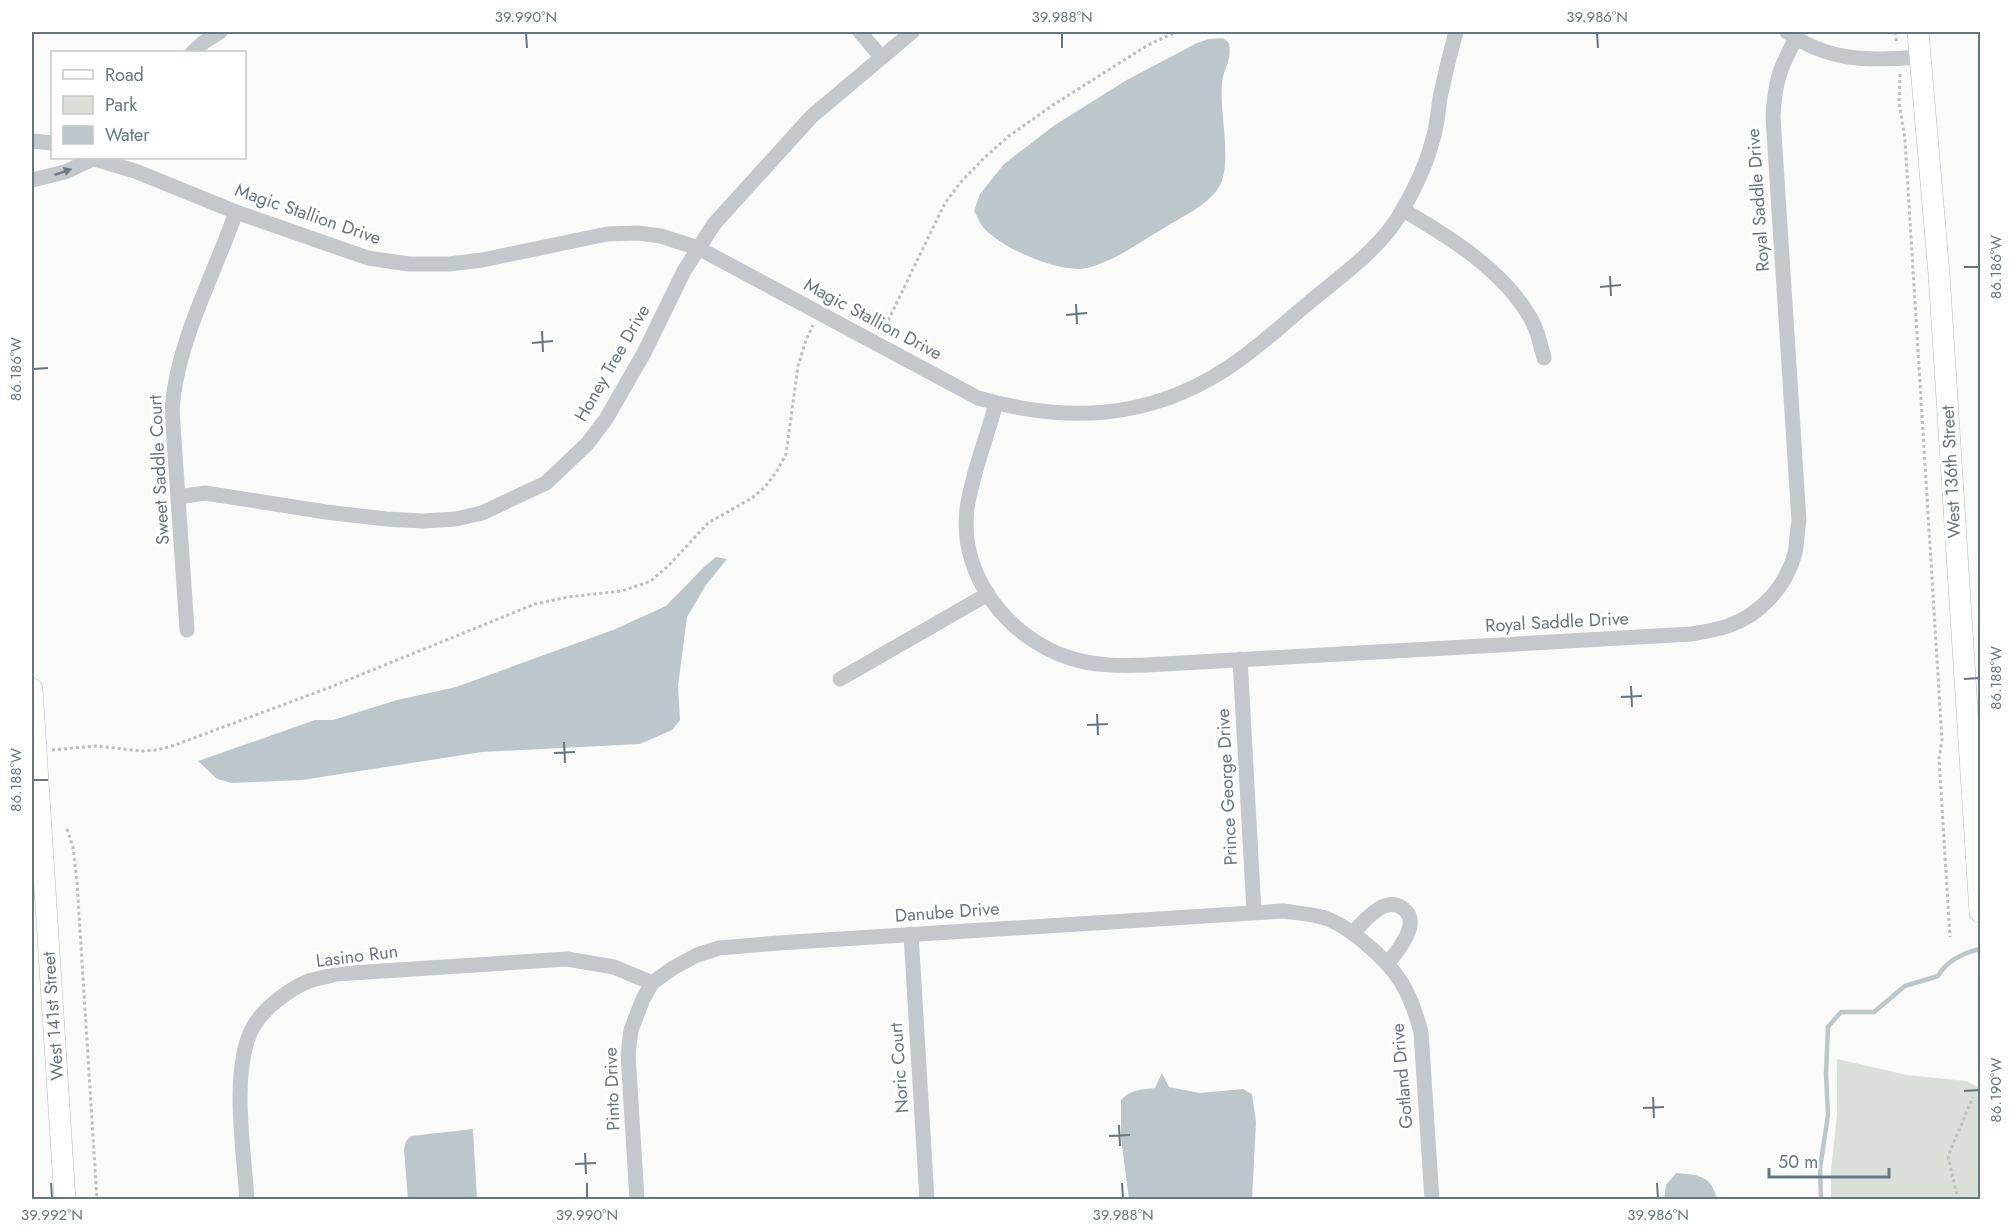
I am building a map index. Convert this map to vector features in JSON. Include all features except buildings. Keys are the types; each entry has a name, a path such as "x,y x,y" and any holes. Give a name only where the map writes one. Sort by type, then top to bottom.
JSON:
{"street":[{"path":"194,51 220,32"},
{"path":"860,32 881,57"},
{"name":"Honey Tree Drive","path":"179,497 205,494 326,512 423,521 456,519 482,513 546,483 587,444 606,419 644,352 684,271 714,224 812,116 912,32"},
{"name":"Magic Stallion Drive","path":"100,159 137,164 236,212 359,255 409,264 449,264 482,260 607,234 638,233 661,236 699,248 978,398 1051,413 1080,415 1108,413 1143,407 1196,386 1225,370 1249,353 1352,267 1380,240 1403,210 1421,174 1433,141 1440,97 1456,32"},
{"name":"West 136th Street","path":"1918,32 1910,58 1940,285 1980,912"},
{"path":"1792,35 1819,49 1858,60 1910,58"},
{"name":"Royal Saddle Drive","path":"996,403 967,510 968,541 973,568 991,600 1009,621 1027,637 1046,649 1072,659 1122,666 1691,634 1728,626 1755,613 1771,598 1787,575 1795,553 1799,521 1773,117 1779,70 1792,35"},
{"path":"32,141 51,143"},
{"name":"Magic Stallion Drive","path":"32,180 65,172 90,159"},
{"path":"1403,210 1458,245 1500,280 1529,315 1538,335 1544,358"},
{"name":"Sweet Saddle Court","path":"187,630 172,410 182,355 236,212"},
{"path":"840,679 988,594"},
{"name":"Prince George Drive","path":"1240,660 1254,912"},
{"name":"West 141st Street","path":"32,689 65,1200"},
{"path":"1353,933 1370,915 1386,905 1393,904 1405,910 1409,916 1409,929 1403,944 1388,963"},
{"name":"Gotland Drive","path":"1254,912 1283,911 1324,918 1340,925 1388,963 1407,992 1421,1032 1432,1200"},
{"name":"Danube Drive","path":"652,983 697,955 719,948 1254,912"},
{"name":"Noric Court","path":"910,934 927,1200"},
{"name":"Lasino Run","path":"247,1200 240,1095 241,1067 254,1026 269,1008 285,995 308,982 336,974 567,959 614,967 652,983"},
{"name":"Pinto Drive","path":"637,1200 628,1054 631,1030 652,983"}],"path":[{"path":"877,343 945,203 960,183 1009,136 1053,105 1148,45 1176,32"},
{"path":"1895,32 1910,58 1899,102 1905,140 1940,705 1942,740 1939,758 1950,937"},
{"path":"36,752 96,746 141,752 175,745 328,688 535,604 568,597 622,591 651,581 708,523 752,498 765,487 777,471 786,454 798,366 806,340 819,312"},
{"path":"67,829 73,847 77,882 97,1200"},
{"path":"1958,1200 1948,1156 1973,1097"}],"green space":[{"path":"1837,1059 1907,1075 1966,1081 1980,1088 1980,1199 1831,1199 1831,1171 1837,1114"}],"water":[{"path":"1223,38 1229,43 1230,49 1222,83 1225,165 1219,187 1208,200 1117,256 1087,268 1062,267 1032,258 1003,243 983,227 974,211 980,194 1004,164 1055,125 1125,81 1197,43"},
{"path":"716,557 727,559 706,585 687,617 678,686 680,720 672,730 640,744 482,752 302,780 232,783 217,779 198,761 315,720 333,720 397,700 456,687 613,630 666,606"},
{"path":"1162,1073 1169,1087 1200,1093 1243,1089 1252,1094 1256,1122 1252,1199 1129,1199 1121,1139 1121,1100 1132,1092 1155,1088"},
{"path":"473,1129 477,1199 408,1199 404,1149 406,1141 411,1136"},
{"path":"1676,1173 1703,1178 1711,1185 1717,1199 1664,1199 1666,1185"}],"waterway":[{"path":"1821,1200 1820,1168 1828,1115 1826,1074 1828,1027 1841,1012 1874,1012 1905,986 1938,976 1956,958 1980,949"}]}
